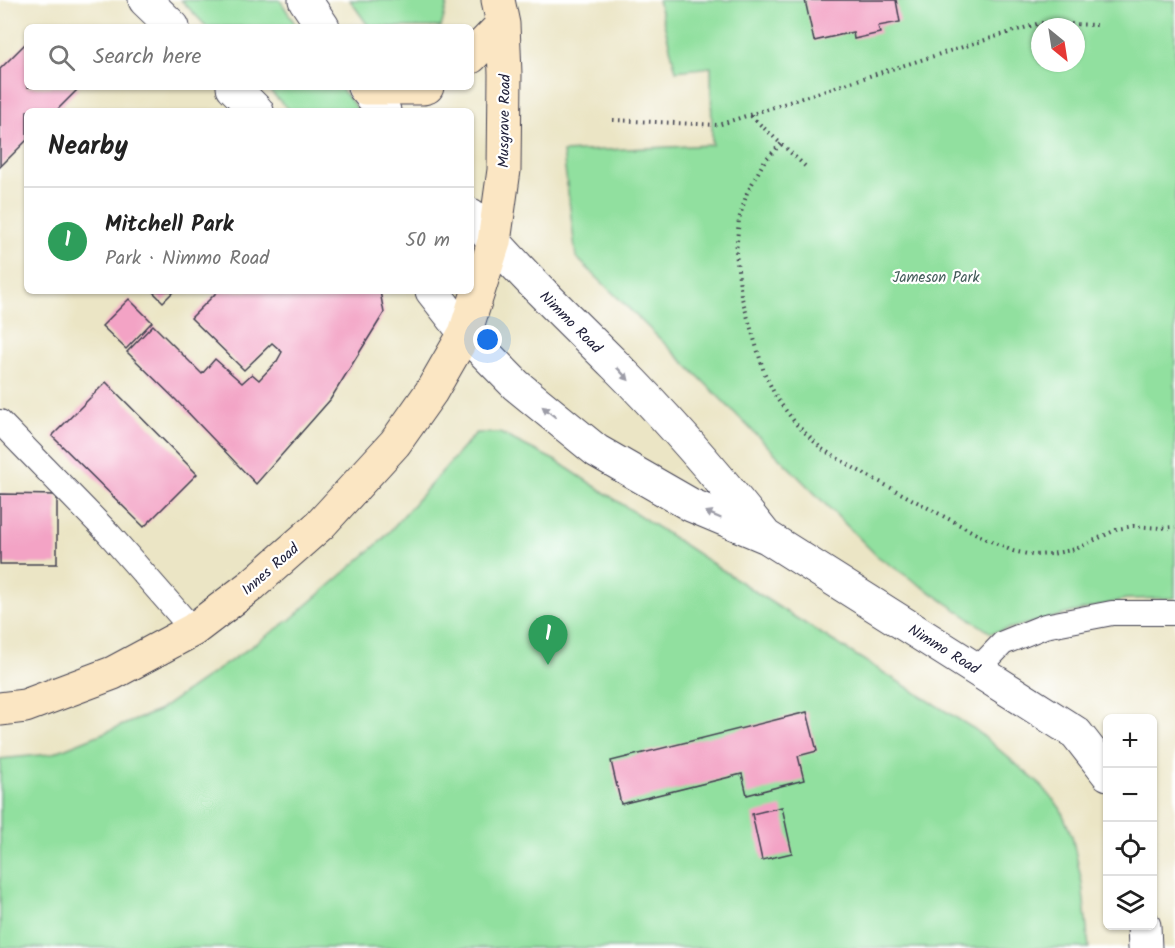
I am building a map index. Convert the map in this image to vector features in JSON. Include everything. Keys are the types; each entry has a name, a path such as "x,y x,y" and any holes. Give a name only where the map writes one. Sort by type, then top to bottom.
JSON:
{"street":[{"path":"145,0 169,24"},
{"path":"305,0 322,24"},
{"path":"474,52 501,12"},
{"name":"Musgrave Road","path":"465,333 494,242 504,170 505,74 501,12"},
{"path":"236,90 254,108"},
{"path":"371,95 408,90"},
{"name":"Nimmo Road","path":"474,219 554,306 618,368 718,476 767,537"},
{"name":"Nimmo Road","path":"434,294 465,333 516,385 597,452 691,505 767,537 1076,733 1103,769"},
{"name":"Innes Road","path":"0,710 25,706 113,673 193,630 252,585 320,525 395,443 431,393 465,333"},
{"path":"1144,930 1145,948"}],"lane":[{"path":"0,422 109,534 193,630"},
{"path":"977,670 1003,643 1045,626 1112,613 1175,613"}],"path":[{"path":"613,120 718,125 1040,23 1098,25"},
{"path":"751,116 805,166"},
{"path":"781,144 765,160 747,193 739,219 736,252 741,295 764,372 777,399 805,433 822,449 852,467 986,539 1013,551 1032,555 1052,554 1076,549 1118,529 1133,526 1175,527"}],"green space":[{"path":"181,0 280,0 295,24 204,24"},
{"path":"350,0 446,0 447,5 442,24 367,24"},
{"name":"Jameson Park","path":"658,0 1175,0 1175,598 1126,599 991,633 877,556 576,257 563,152 712,145 711,67 676,71"},
{"path":"269,90 342,90 357,108 287,108"},
{"path":"476,433 500,433 558,462 780,608 976,730 1043,787 1060,808 1072,836 1082,883 1089,948 0,948 0,759 51,754 158,711 291,619 382,540"}],"building":[{"path":"805,0 896,0 900,22 878,26 880,33 854,39 853,32 814,41"},
{"path":"24,45 24,90 77,90 59,108 24,108 24,143 0,167 0,69"},
{"path":"155,294 171,294 163,302"},
{"path":"215,294 381,294 384,313 330,400 256,484 127,352 153,325 202,374 215,359 242,383 252,374 259,380 277,361 282,352 272,343 244,370 191,318"},
{"path":"129,299 152,322 126,349 102,326"},
{"path":"106,382 197,474 144,527 52,436"},
{"path":"0,494 57,495 57,564 0,564"},
{"path":"807,712 817,751 798,756 804,780 747,795 742,774 621,804 611,761"},
{"path":"782,807 792,853 762,860 752,814"}],"place":[{"name":"Mitchell Park","path":"548,665"}]}
